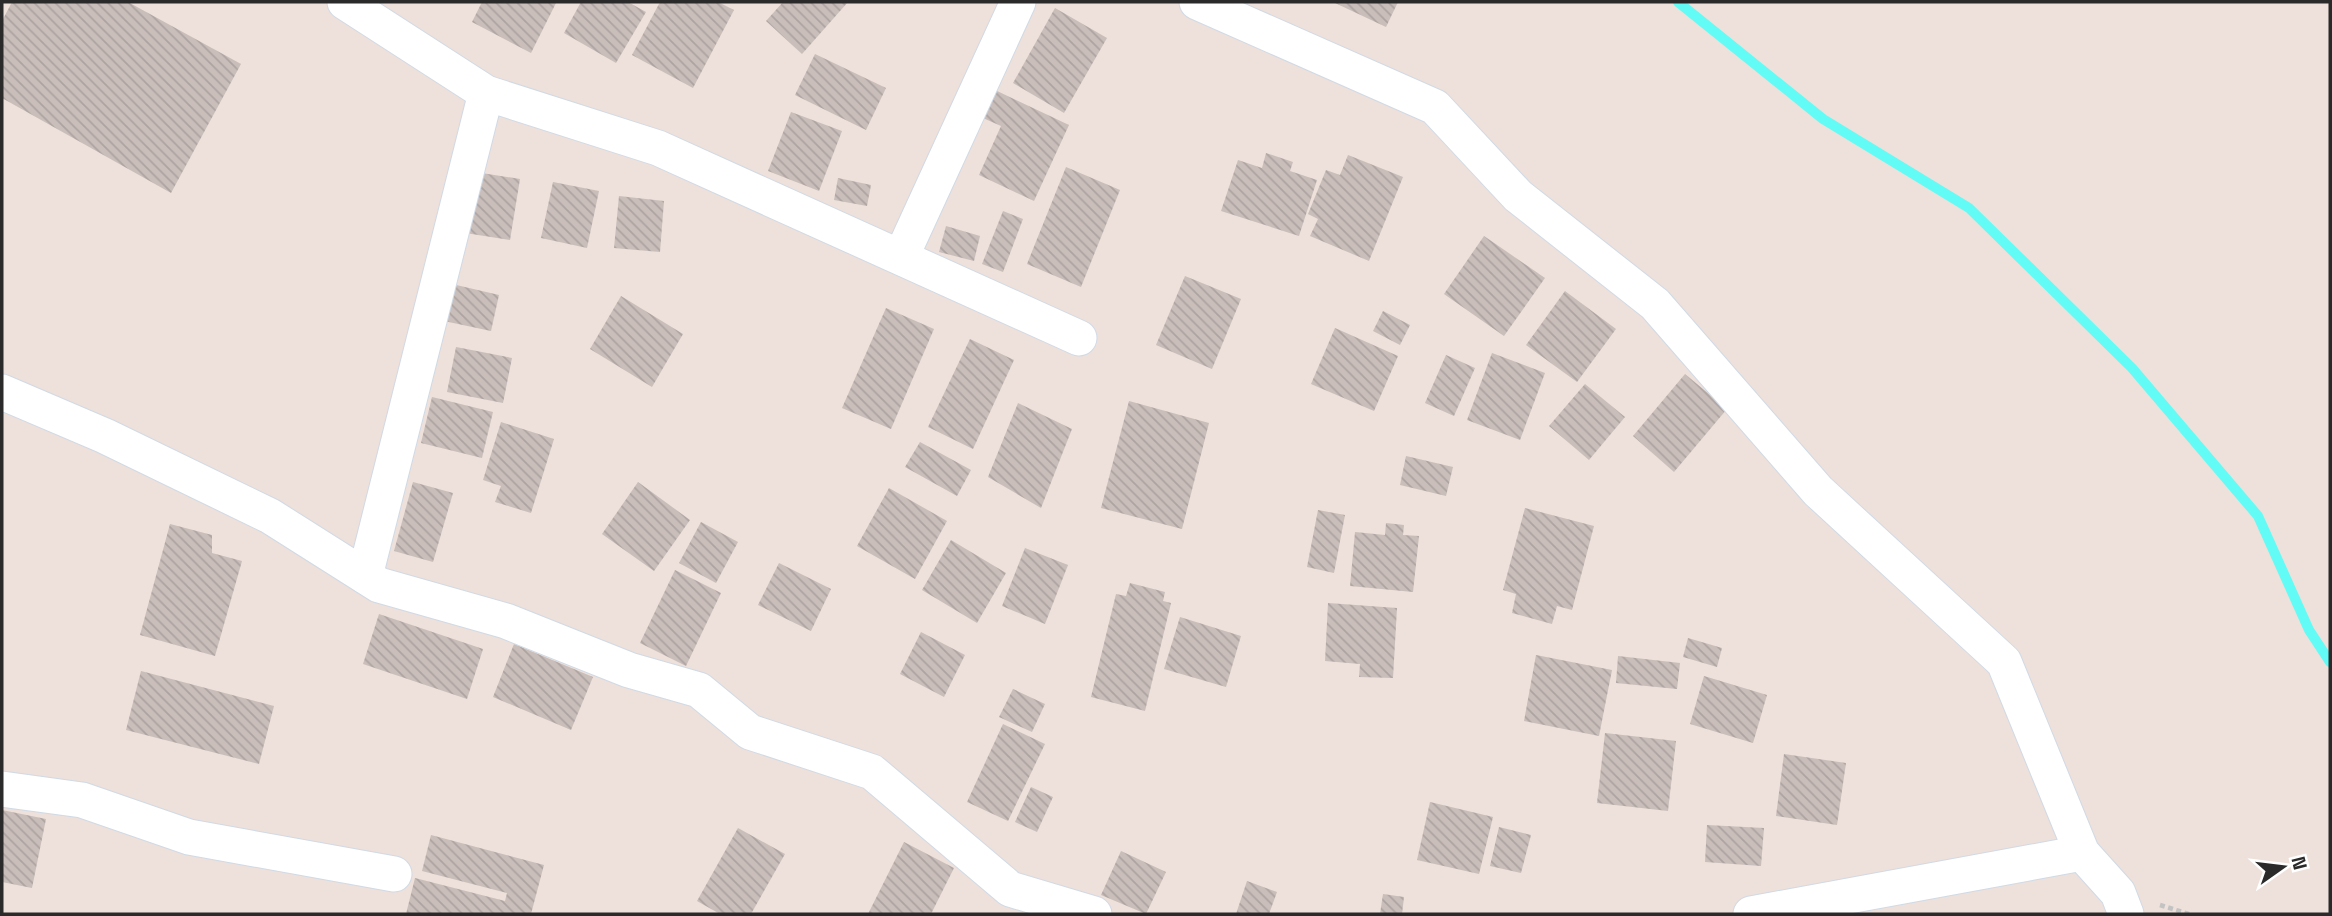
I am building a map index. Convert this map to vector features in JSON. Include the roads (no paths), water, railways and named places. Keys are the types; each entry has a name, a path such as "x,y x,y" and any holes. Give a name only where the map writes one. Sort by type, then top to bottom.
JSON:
{"street":[{"path":"345,2 486,93 658,148 1079,338"},
{"path":"901,257 1018,2"},
{"path":"1197,2 1435,107 1518,196 1655,304 1818,491 2004,662 2082,853 2118,893 2126,914"},
{"path":"365,576 486,93"},
{"path":"2,392 104,436 270,516 379,585 506,621 629,670 699,690 750,732 872,772 1010,889 1094,914"},
{"path":"2,789 82,800 189,837 394,874"},
{"path":"1751,914 2082,853"}],"waterway":[{"path":"1678,2 1823,119 1969,208 2132,368 2258,516 2309,630 2330,662"}]}
